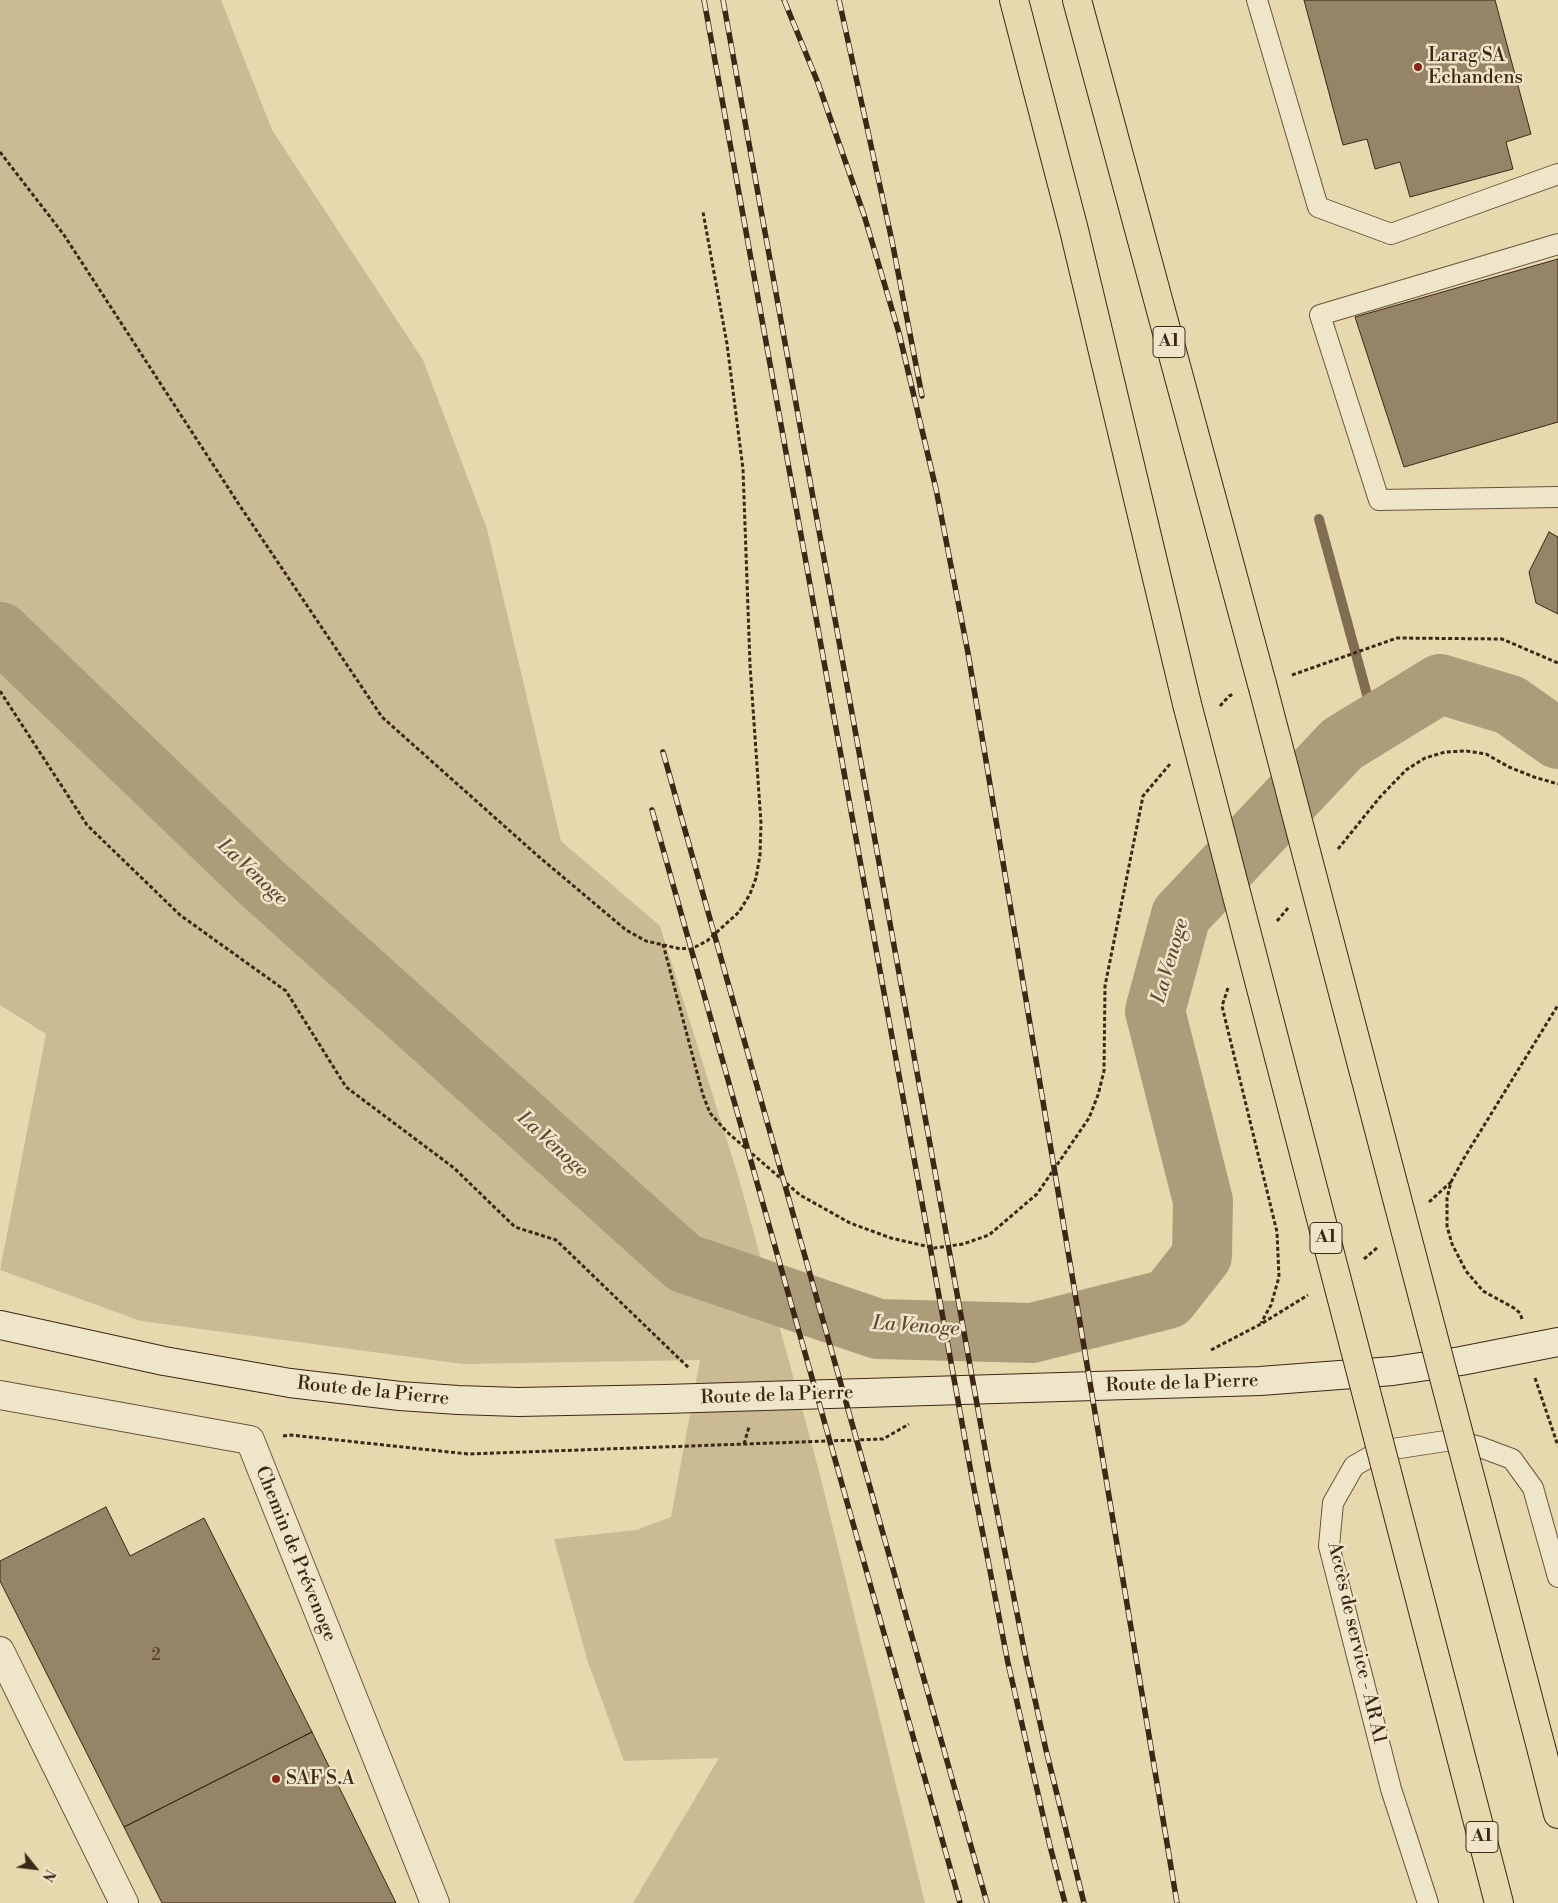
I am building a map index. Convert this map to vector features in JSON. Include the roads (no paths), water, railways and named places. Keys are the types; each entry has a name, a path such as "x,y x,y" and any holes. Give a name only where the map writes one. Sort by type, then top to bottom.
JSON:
{"highway":[{"name":"A1","path":"1014,0 1074,230 1187,704 1499,1903"},
{"name":"A1","path":"1077,0 1262,684 1558,1814"}],"main road":[{"name":"Route de la Pierre","path":"0,1325 172,1362 290,1383 400,1396 518,1402 665,1400 1260,1381 1393,1371 1461,1361 1558,1342"},
{"name":"Chemin de Prévenoge","path":"0,1395 250,1440 435,1903"},
{"path":"0,1651 124,1903"}],"lane":[{"path":"1257,0 1318,207 1391,234 1558,174"},
{"path":"1558,244 1320,315 1379,500 1558,497"},
{"name":"Accès de service - AR A1","path":"1428,1903 1391,1789 1329,1546 1333,1503 1354,1466 1380,1451 1452,1440 1480,1447 1512,1459 1533,1488 1558,1577"}],"waterway":[{"path":"1319,519 1375,724"},
{"name":"La Venoge","path":"0,632 263,884 684,1263 878,1329 1032,1333 1168,1299 1202,1256 1203,1201 1155,1011 1181,915 1342,744 1440,684 1510,705 1558,739"}],"railway":[{"path":"704,0 972,1478 1008,1663 1065,1903"},
{"path":"723,0 990,1476 1046,1750 1084,1903"},
{"path":"784,0 818,83 864,215 899,333 936,489 968,653 1177,1903"},
{"path":"839,0 892,241 922,396"},
{"path":"663,752 987,1903"},
{"path":"652,810 960,1903"}],"place":[{"name":"Larag SA Echandens","path":"1418,67"},
{"name":"SAF S.A","path":"276,1779"}]}
